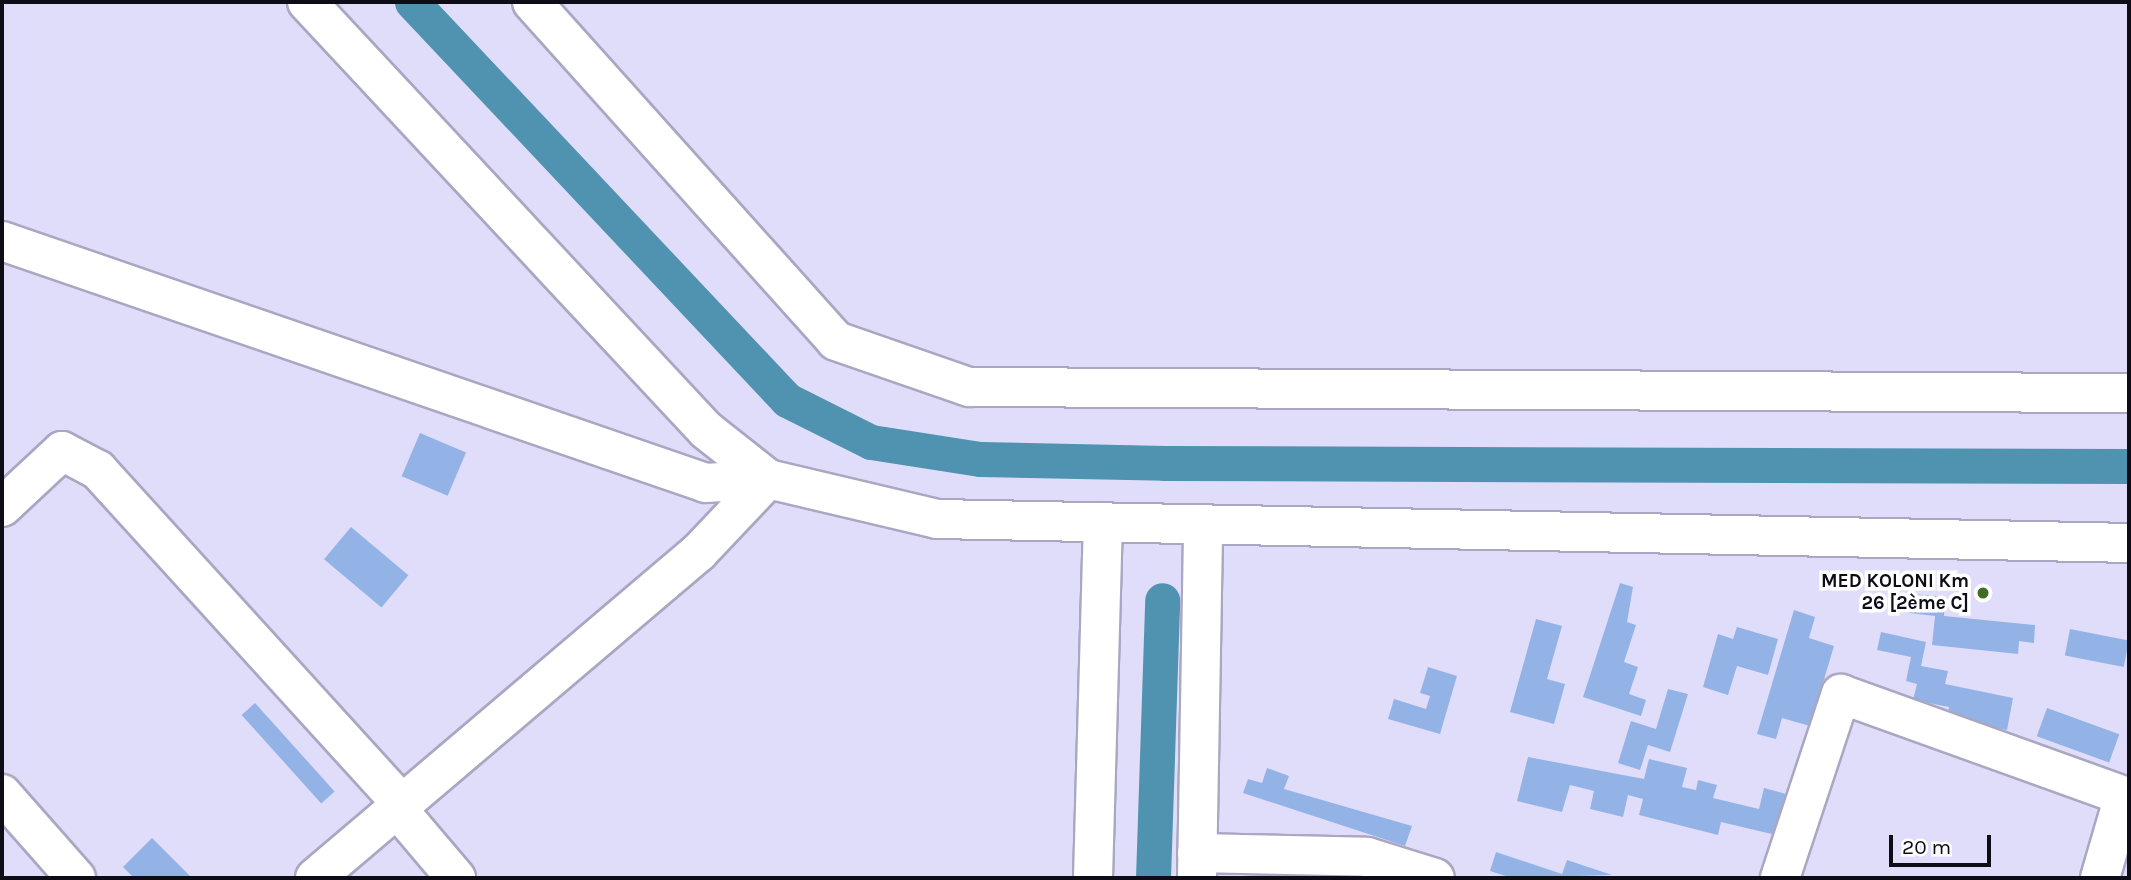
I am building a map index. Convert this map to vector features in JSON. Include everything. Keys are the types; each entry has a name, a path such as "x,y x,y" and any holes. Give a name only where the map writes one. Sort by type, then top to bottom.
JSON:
{"street":[{"path":"307,2 706,430 768,479"},
{"path":"533,2 836,341 969,387 2129,393"},
{"path":"2,241 706,483 768,479 937,519 2129,544"},
{"path":"2,507 62,451 98,470 395,802 456,878"},
{"path":"315,878 395,802 465,748 699,552 768,479"},
{"path":"1093,878 1103,522"},
{"path":"1203,525 1197,866 1367,857 1435,878"},
{"path":"1780,878 1841,694 2127,797 2100,878"},
{"path":"2,794 76,878"}],"building":[{"path":"420,433 466,453 448,496 402,476"},
{"path":"351,527 408,575 381,607 324,559"},
{"path":"1620,583 1633,587 1627,622 1636,625 1624,662 1638,667 1629,694 1646,700 1641,716 1583,697"},
{"path":"1902,593 1945,597 1944,616 2035,625 2034,643 2019,641 2018,654 1932,645 1935,616 1901,612"},
{"path":"1794,610 1815,617 1809,638 1834,646 1810,726 1782,718 1776,739 1757,734"},
{"path":"1536,619 1562,626 1547,679 1565,684 1554,724 1510,712"},
{"path":"1737,627 1778,639 1768,675 1737,666 1728,695 1703,687 1718,634 1733,639"},
{"path":"2070,629 2129,640 2124,667 2065,656"},
{"path":"1881,632 1926,642 1921,666 1948,671 1945,684 2013,698 2007,730 1947,718 1949,707 1913,700 1917,684 1906,681 1911,657 1877,650"},
{"path":"1428,667 1457,676 1440,734 1388,719 1394,699 1426,709 1430,696 1420,693"},
{"path":"1668,689 1688,694 1670,752 1648,745 1640,770 1618,763 1631,721 1656,729"},
{"path":"255,703 335,791 321,803 242,715"},
{"path":"2047,708 2119,734 2109,763 2037,736"},
{"path":"1528,757 1644,779 1649,759 1687,768 1682,787 1696,790 1698,780 1717,785 1713,798 1759,809 1764,788 1786,794 1776,835 1721,822 1718,835 1639,815 1643,799 1628,795 1623,817 1590,809 1594,791 1570,785 1562,812 1517,801"},
{"path":"1267,768 1289,776 1284,789 1412,826 1405,846 1243,793 1248,779 1262,783"},
{"path":"152,838 192,878 134,878 123,867"},
{"path":"1496,852 1562,874 1567,860 1612,875 1512,878 1490,871"}],"waterway":[{"path":"412,2 787,400 871,442 980,459 1165,463 2129,466"},
{"path":"1153,878 1162,600"}],"place":[{"name":"MED KOLONI Km 26 [2ème C]","path":"1983,593"}]}
